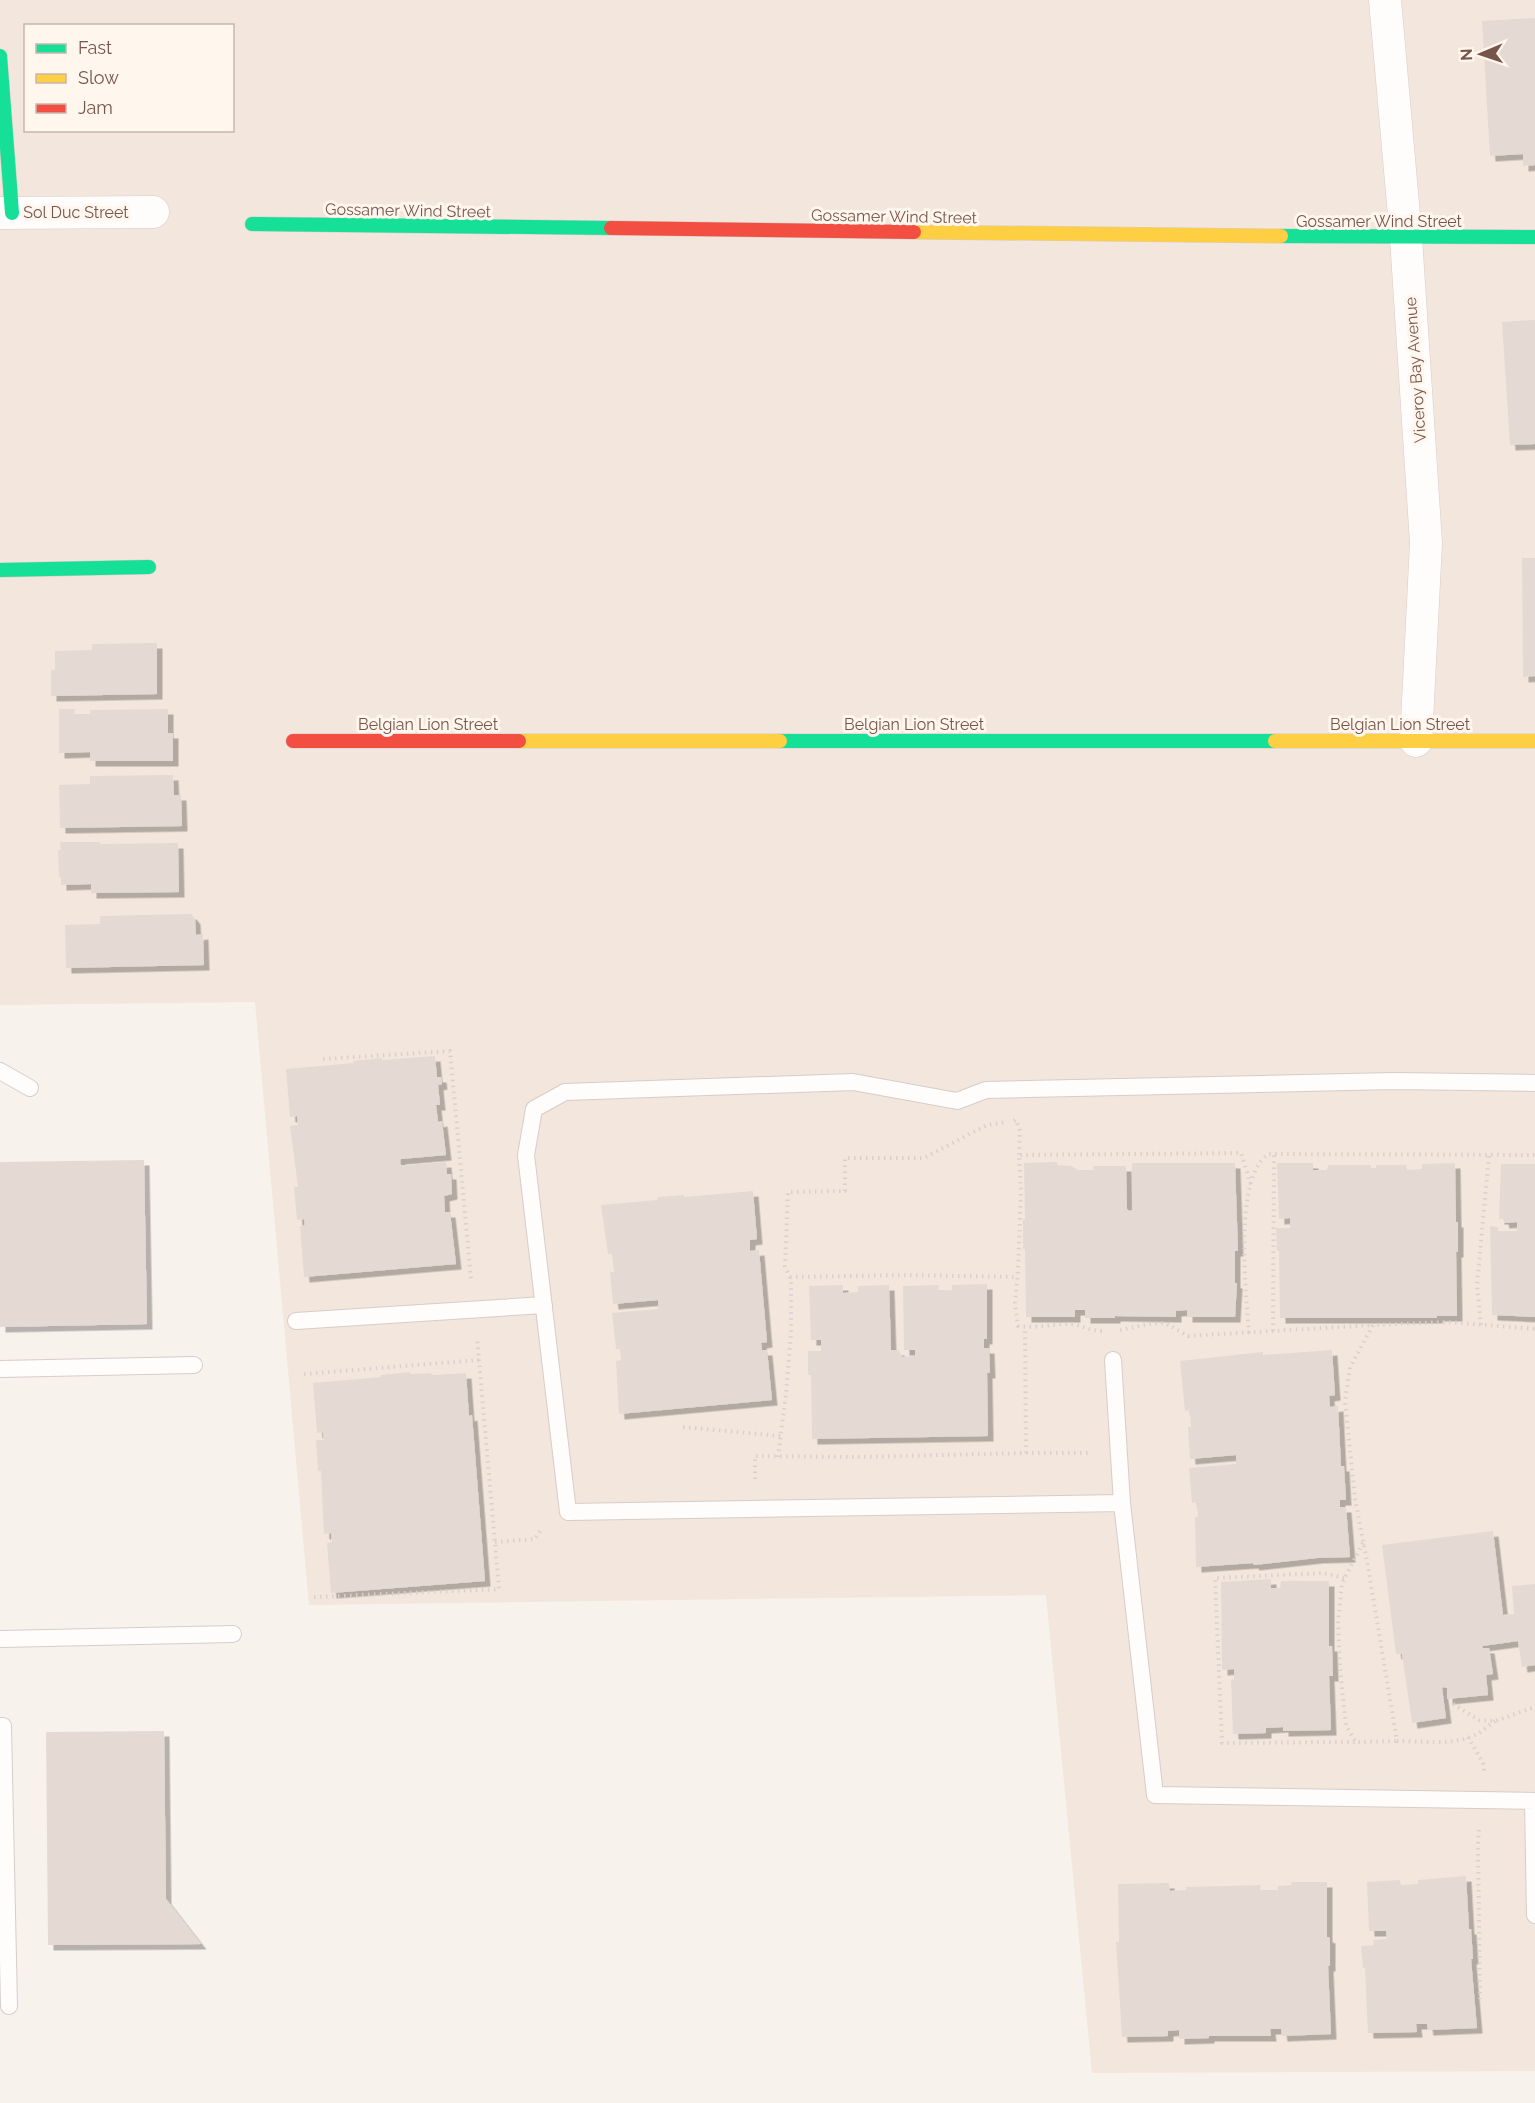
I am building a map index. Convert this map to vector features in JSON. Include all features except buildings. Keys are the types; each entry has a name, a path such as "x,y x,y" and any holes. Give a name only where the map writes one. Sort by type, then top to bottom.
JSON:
{"street":[{"name":"Viceroy Bay Avenue","path":"1385,0 1406,238 1426,543 1416,741"},
{"path":"0,56 6,213"},
{"name":"Sol Duc Street","path":"6,213 153,212"},
{"name":"Gossamer Wind Street","path":"252,224 1406,238 1535,237"},
{"path":"0,570 149,567"},
{"name":"Belgian Lion Street","path":"292,741 1535,741"}],"lane":[{"path":"0,1071 30,1088"},
{"path":"1122,1503 568,1512 526,1155 534,1109 565,1092 853,1082 957,1101 986,1089 1395,1081 1535,1083"},
{"path":"296,1321 544,1305"},
{"path":"1113,1360 1122,1503 1155,1795 1534,1801 1535,1915"},
{"path":"0,1369 194,1365"},
{"path":"1,1639 233,1634"},
{"path":"0,1726 3,1726 9,2006"}],"path":[{"path":"314,1597 499,1589 450,1051 323,1059"},
{"path":"778,1457 791,1333 790,1277 784,1266 788,1192 845,1191 845,1158 924,1158 987,1125 1016,1120 1020,1131 1018,1155 1021,1190 1015,1303 1018,1326 1074,1324 1090,1331 1112,1332 1165,1323 1188,1336 1448,1322 1535,1329"},
{"path":"1018,1155 1241,1153 1251,1185"},
{"path":"1249,1333 1245,1285 1245,1231 1251,1185 1258,1165 1268,1154 1535,1155"},
{"path":"1273,1331 1274,1154"},
{"path":"1481,1325 1477,1285 1490,1155"},
{"path":"790,1277 908,1275 1017,1277"},
{"path":"1373,1325 1350,1367 1345,1401 1355,1499 1397,1742"},
{"path":"1024,1327 1026,1453"},
{"path":"304,1374 479,1360"},
{"path":"683,1427 781,1436"},
{"path":"755,1509 755,1456 1119,1453"},
{"path":"495,1542 535,1539 566,1493"},
{"path":"1356,1742 1346,1726 1338,1622 1342,1583 1363,1542"},
{"path":"1344,1578 1323,1573 1215,1578 1222,1743 1448,1741 1474,1736 1495,1721 1535,1707"},
{"path":"1453,1704 1479,1720 1495,1721"},
{"path":"1468,1737 1483,1763 1478,1843 1480,1999"}],"shaded area":[{"path":"0,0 1535,0 1535,2071 1092,2073 1046,1595 309,1605 255,1002 0,1005"}],"traffic: fast":[{"path":"0,56 12,213"},
{"path":"252,224 611,228"},
{"path":"1281,236 1535,237"},
{"path":"0,570 149,567"},
{"path":"780,741 1275,741"}],"traffic: slow":[{"path":"914,232 1281,236"},
{"path":"519,741 780,741"},
{"path":"1275,741 1535,741"}],"traffic: jam":[{"path":"611,228 914,232"},
{"path":"293,741 519,741"}]}
